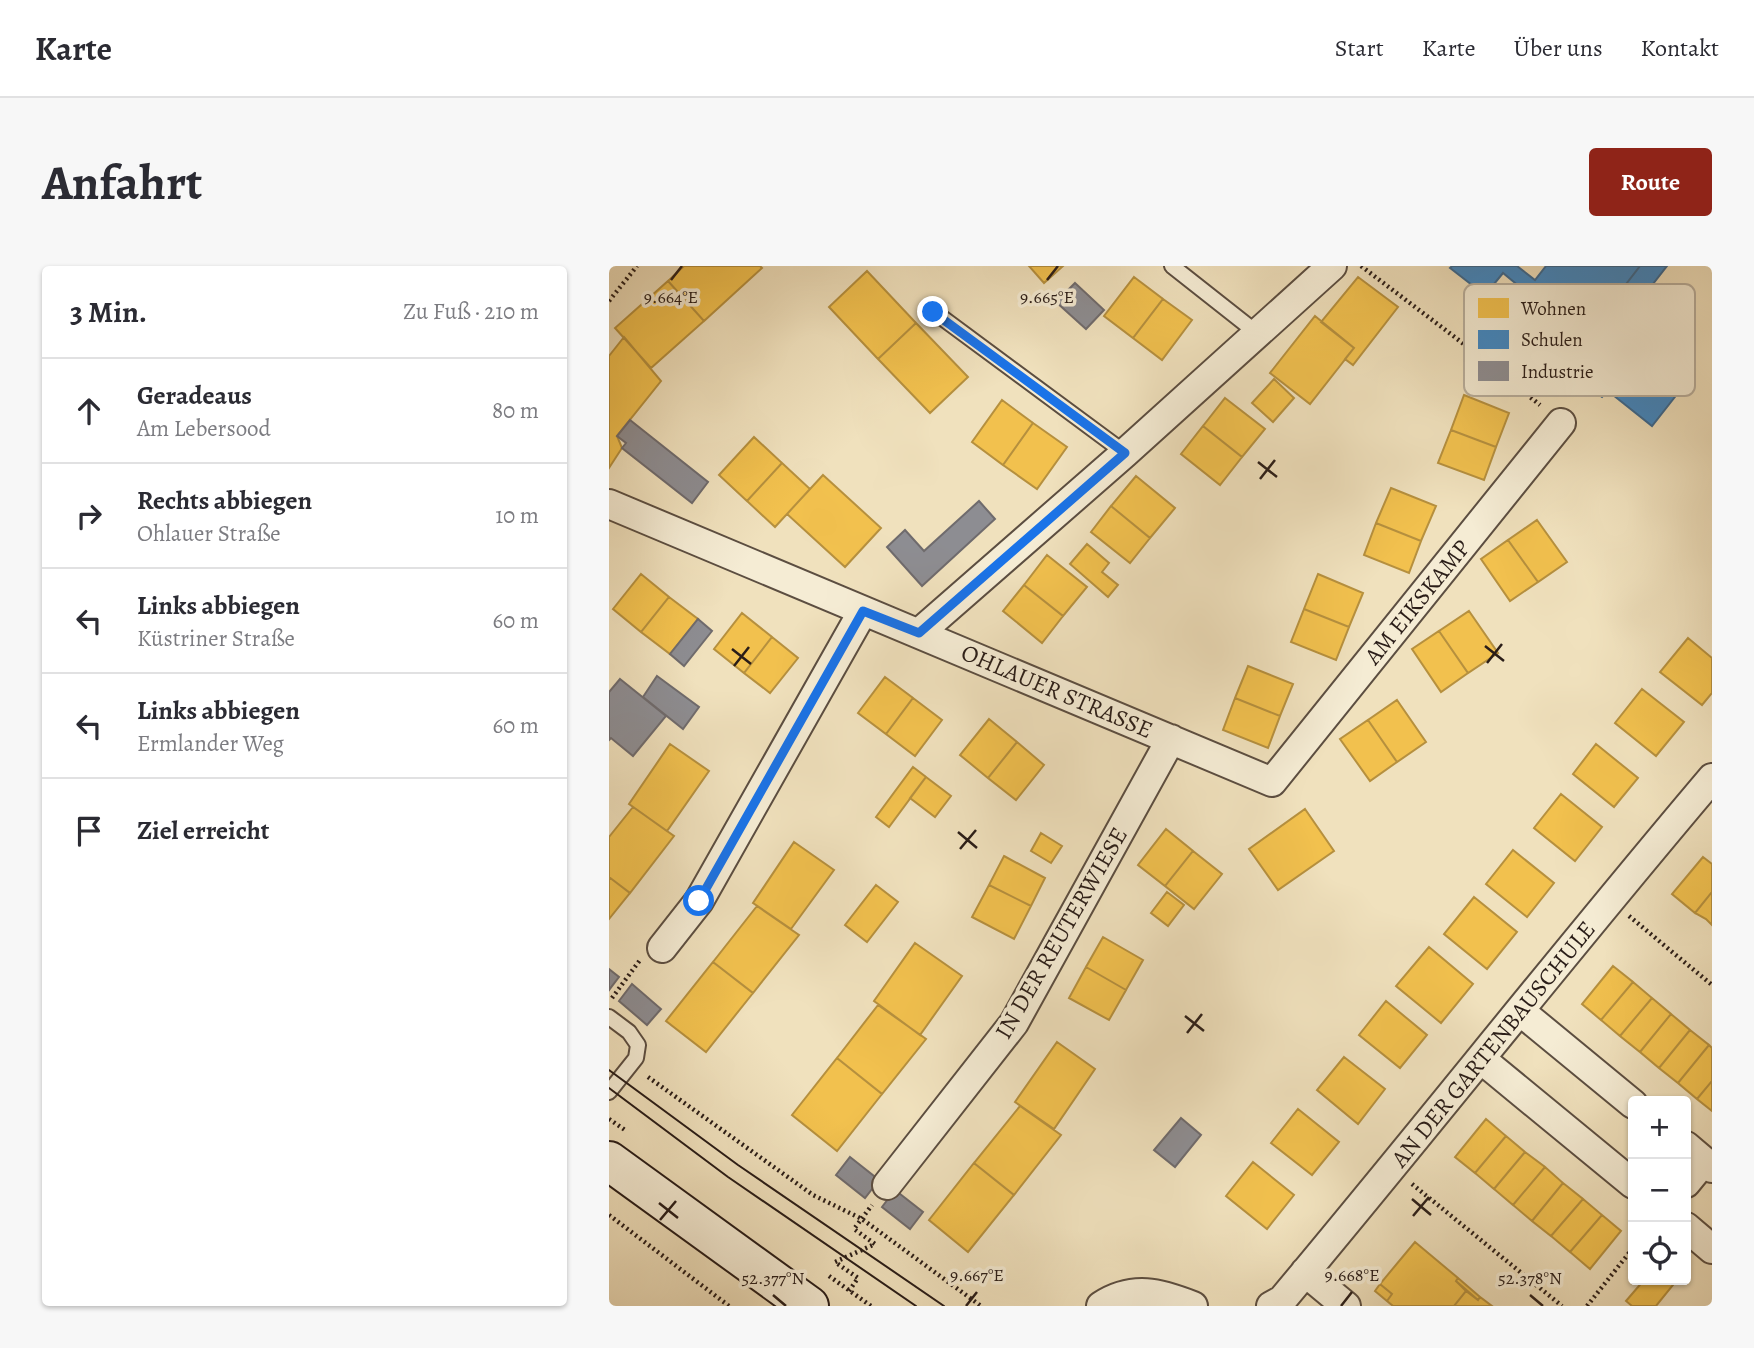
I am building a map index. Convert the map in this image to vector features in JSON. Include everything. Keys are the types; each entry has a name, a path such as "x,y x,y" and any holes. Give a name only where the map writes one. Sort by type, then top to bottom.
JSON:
{"main road":[{"path":"609,1161 809,1306"}],"street":[{"path":"919,633 1125,453 1332,266"},
{"name":"AM EIKSKAMP","path":"1272,782 1561,423"},
{"name":"OHLAUER STRASSE","path":"609,504 1272,782"},
{"path":"662,948 699,901 863,611"},
{"name":"IN DER REUTERWIESE","path":"881,1193 1014,1023 1171,738"},
{"name":"AN DER GARTENBAUSCHULE","path":"1271,1306 1282,1300 1393,1168 1609,900 1707,793"},
{"path":"1520,1011 1628,1100"},
{"path":"1481,1059 1628,1180"},
{"path":"1691,1175 1701,1158"},
{"path":"1691,1231 1712,1249"},
{"path":"1305,1272 1346,1306"},
{"path":"1101,1306 1129,1294 1154,1293 1193,1306"}],"lane":[{"path":"1172,266 1257,333"},
{"path":"933,312 1125,453"},
{"path":"609,1017 629,1032 638,1045 636,1058 609,1092"}],"path":[{"path":"609,301 637,266"},
{"path":"1361,266 1464,344"},
{"path":"1528,396 1561,423"},
{"path":"1609,900 1712,985"},
{"path":"613,996 632,970"},
{"path":"631,1064 813,1195 862,1219 981,1306"},
{"path":"1393,1168 1562,1306"},
{"path":"849,1291 858,1278 835,1262 875,1244 854,1229 881,1193"},
{"path":"609,1215 729,1306"},
{"path":"1587,1306 1628,1254"}],"building: Wohnen":[{"path":"684,266 762,268 704,321 668,281"},
{"path":"1029,266 1063,266 1044,283"},
{"path":"867,271 916,323 878,359 829,307"},
{"path":"1134,277 1163,299 1133,338 1104,316"},
{"path":"1358,277 1398,307 1353,365 1345,359 1354,348 1321,322"},
{"path":"668,281 704,321 651,368 615,328"},
{"path":"1163,299 1192,320 1162,360 1133,338"},
{"path":"1315,316 1354,348 1310,404 1270,373"},
{"path":"916,323 968,377 930,413 878,359"},
{"path":"624,337 661,381 617,436 622,448 609,468 609,356"},
{"path":"1274,379 1294,398 1273,422 1252,403"},
{"path":"1464,395 1509,413 1496,447 1451,430"},
{"path":"1225,398 1265,429 1242,457 1203,426"},
{"path":"1002,400 1033,423 1003,465 972,442"},
{"path":"1033,423 1067,447 1037,489 1003,465"},
{"path":"1203,426 1242,457 1220,485 1181,454"},
{"path":"1451,430 1496,447 1484,480 1438,463"},
{"path":"754,437 782,463 747,501 719,475"},
{"path":"782,463 810,489 775,527 747,501"},
{"path":"823,475 881,528 845,567 787,514"},
{"path":"1136,476 1175,508 1150,538 1111,506"},
{"path":"1391,488 1436,506 1421,541 1376,523"},
{"path":"1111,506 1150,538 1130,563 1091,532"},
{"path":"1537,520 1567,562 1538,582 1508,540"},
{"path":"1376,523 1421,541 1409,573 1364,555"},
{"path":"1508,540 1538,582 1510,601 1481,559"},
{"path":"1087,544 1109,563 1102,572 1118,585 1108,597 1070,564"},
{"path":"1047,555 1087,587 1063,616 1024,585"},
{"path":"641,574 669,597 641,632 613,609"},
{"path":"1318,574 1363,593 1349,627 1304,609"},
{"path":"1024,585 1063,616 1042,643 1003,611"},
{"path":"669,597 698,619 670,654 641,632"},
{"path":"1304,609 1349,627 1336,660 1291,642"},
{"path":"1469,611 1498,653 1468,673 1439,631"},
{"path":"742,613 772,637 744,673 714,649"},
{"path":"1439,631 1468,673 1441,692 1412,649"},
{"path":"772,637 798,658 770,693 744,673"},
{"path":"1688,638 1712,658 1712,693 1702,705 1660,672"},
{"path":"1248,666 1293,684 1280,716 1235,698"},
{"path":"885,677 913,698 886,734 858,713"},
{"path":"1642,689 1684,722 1656,756 1615,723"},
{"path":"913,698 942,720 915,756 886,734"},
{"path":"1235,698 1280,716 1268,748 1223,730"},
{"path":"1397,700 1426,742 1397,762 1368,720"},
{"path":"989,719 1017,742 988,778 960,755"},
{"path":"1368,720 1397,762 1370,781 1340,739"},
{"path":"1017,742 1044,765 1016,800 988,778"},
{"path":"670,744 709,771 667,831 629,804"},
{"path":"1596,744 1638,778 1614,807 1573,774"},
{"path":"913,767 926,777 889,827 876,817"},
{"path":"926,777 951,796 935,817 910,798"},
{"path":"1561,794 1602,827 1575,861 1534,828"},
{"path":"633,807 674,836 630,893 609,877 609,837"},
{"path":"1305,809 1334,851 1278,890 1249,849"},
{"path":"1166,829 1193,851 1165,886 1138,865"},
{"path":"1041,833 1062,846 1051,863 1031,851"},
{"path":"794,842 834,870 791,929 753,903"},
{"path":"1513,850 1554,883 1527,917 1486,884"},
{"path":"1193,851 1222,874 1194,909 1165,886"},
{"path":"1004,856 1045,878 1031,906 989,885"},
{"path":"1703,857 1712,864 1712,892 1695,913 1672,894"},
{"path":"609,877 630,893 609,919"},
{"path":"876,885 898,902 867,942 845,925"},
{"path":"989,885 1031,906 1014,939 972,917"},
{"path":"1167,892 1184,905 1168,926 1151,913"},
{"path":"1712,892 1712,925 1695,913"},
{"path":"1474,897 1517,932 1487,969 1444,934"},
{"path":"757,906 799,935 753,993 713,962"},
{"path":"1103,937 1143,960 1126,990 1086,967"},
{"path":"915,943 962,976 920,1035 874,1001"},
{"path":"1429,947 1473,984 1441,1023 1396,986"},
{"path":"713,962 753,993 706,1052 666,1021"},
{"path":"1613,966 1633,982 1601,1020 1582,1004"},
{"path":"1086,967 1126,990 1109,1020 1069,998"},
{"path":"1633,982 1652,998 1620,1036 1601,1020"},
{"path":"1652,998 1671,1014 1640,1052 1620,1036"},
{"path":"1386,1001 1427,1035 1400,1068 1359,1035"},
{"path":"878,1005 926,1039 882,1094 837,1058"},
{"path":"1671,1014 1690,1030 1659,1068 1640,1052"},
{"path":"1690,1030 1709,1045 1678,1083 1659,1068"},
{"path":"1057,1042 1095,1069 1054,1129 1015,1102"},
{"path":"1709,1045 1712,1048 1712,1081 1697,1099 1678,1083"},
{"path":"1344,1057 1385,1089 1358,1124 1317,1090"},
{"path":"837,1058 882,1094 837,1151 792,1115"},
{"path":"1712,1081 1712,1111 1697,1099"},
{"path":"1020,1106 1061,1135 1014,1195 974,1163"},
{"path":"1298,1109 1339,1142 1312,1175 1271,1143"},
{"path":"1486,1119 1506,1136 1475,1173 1455,1157"},
{"path":"1506,1136 1525,1152 1494,1189 1475,1173"},
{"path":"1525,1152 1545,1167 1513,1205 1494,1189"},
{"path":"1253,1162 1294,1195 1267,1229 1226,1196"},
{"path":"974,1163 1014,1195 968,1252 929,1220"},
{"path":"1545,1167 1563,1183 1532,1221 1513,1205"},
{"path":"1563,1183 1583,1199 1551,1236 1532,1221"},
{"path":"1583,1199 1602,1215 1570,1252 1551,1236"},
{"path":"1602,1215 1621,1231 1590,1269 1570,1252"},
{"path":"1415,1242 1458,1278 1456,1281 1466,1291 1454,1306 1393,1306 1387,1301 1392,1294 1380,1284"},
{"path":"1458,1278 1480,1297 1478,1300 1456,1281"},
{"path":"1380,1284 1392,1294 1387,1301 1375,1291"},
{"path":"1640,1285 1673,1285 1656,1306 1632,1306 1626,1301"},
{"path":"1466,1291 1478,1300 1480,1297 1492,1306 1454,1306"}],"building: Schulen":[{"path":"1517,266 1535,280 1546,266 1640,266 1626,284 1516,284 1503,273 1494,284 1471,284 1450,268"},
{"path":"1640,266 1667,266 1653,284 1626,284"},
{"path":"1614,396 1676,396 1652,426"}],"building: Industrie":[{"path":"1075,283 1104,310 1086,329 1056,302"},
{"path":"630,420 708,482 692,503 622,448 626,443 617,436"},
{"path":"979,501 995,519 922,586 887,547 905,530 924,551"},
{"path":"698,619 712,631 684,666 670,654"},
{"path":"657,676 699,707 683,729 643,697"},
{"path":"620,679 666,716 633,756 611,738 609,740 609,692"},
{"path":"609,969 619,977 609,990"},
{"path":"632,984 661,1009 647,1025 619,1001"},
{"path":"1181,1118 1201,1135 1175,1167 1154,1150"},
{"path":"850,1157 879,1180 865,1198 836,1175"},
{"path":"895,1190 923,1212 910,1229 882,1207"}],"tram line":[{"path":"609,1070 738,1165 944,1306"},
{"path":"609,1088 728,1177 916,1306"}],"route":[{"path":"699,901 863,611 919,633 1125,453 933,312"}]}
